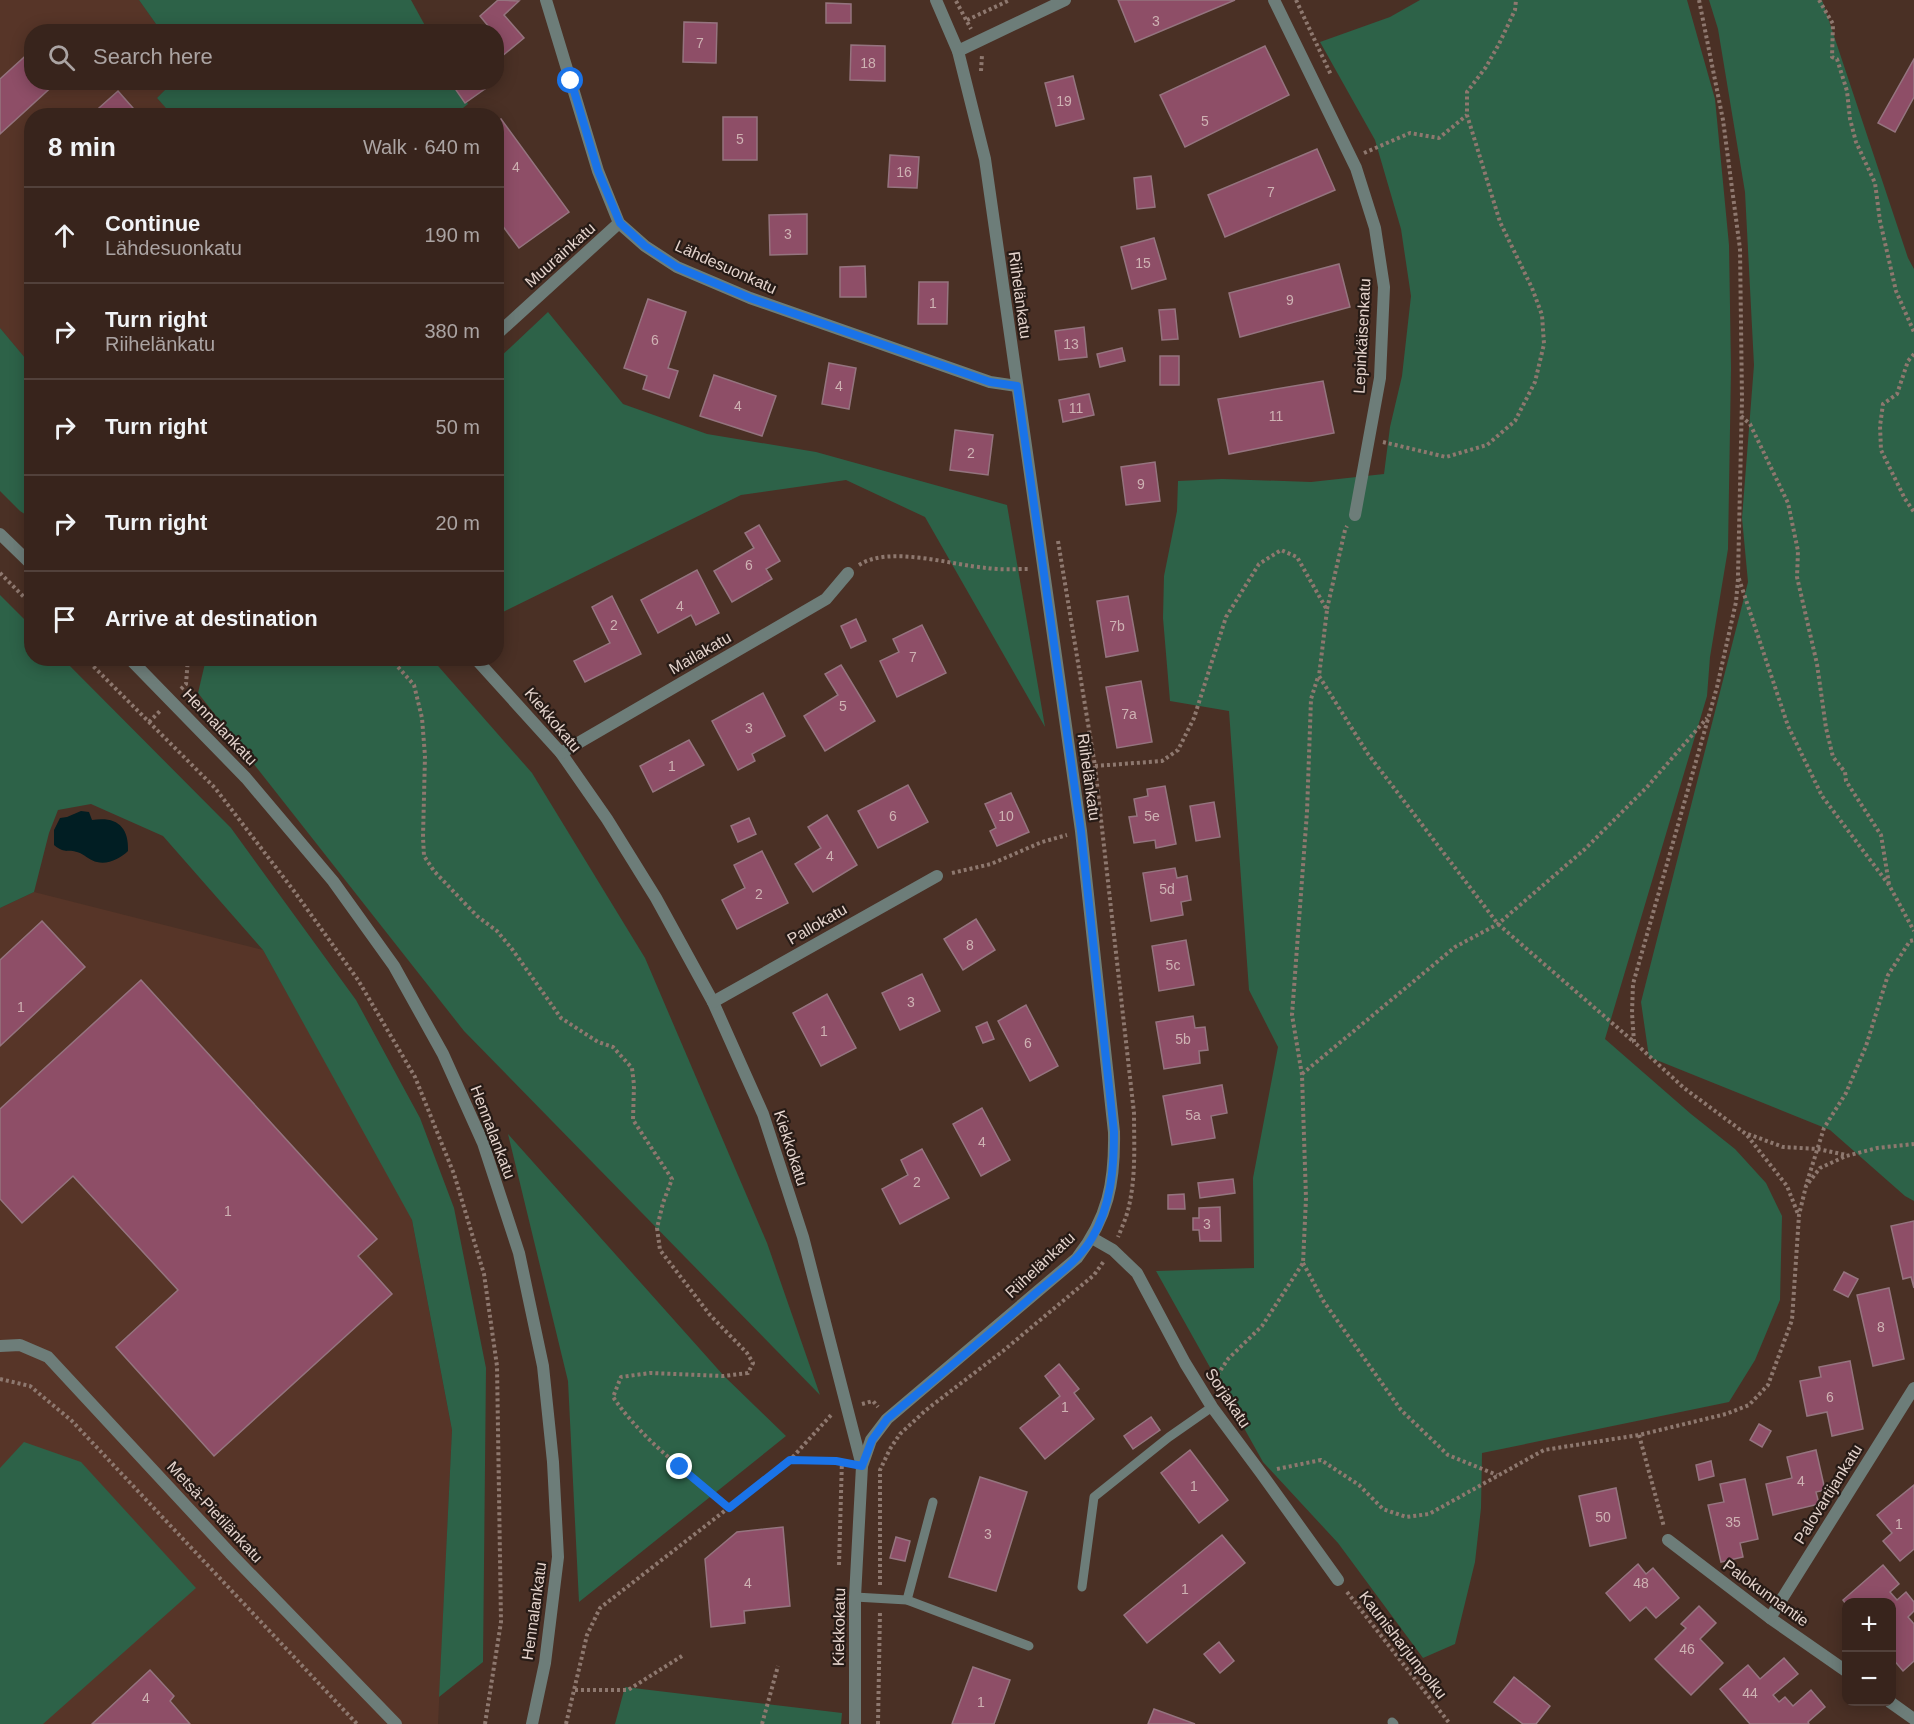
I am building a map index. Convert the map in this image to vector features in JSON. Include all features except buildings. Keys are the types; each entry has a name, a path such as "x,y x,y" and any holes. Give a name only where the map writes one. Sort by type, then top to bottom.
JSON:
{"street":[{"name":"Lähdesuonkatu","path":"546,0 598,171 620,223 645,246 677,267 750,298 990,382 1017,386"},
{"name":"Riihelänkatu","path":"862,1466 872,1440 887,1419 1077,1258 1092,1238 1107,1202 1114,1167 1114,1132 1081,831 985,159 958,51 936,0"},
{"path":"958,51 1065,0"},
{"name":"Lepinkäisenkatu","path":"1274,0 1356,168 1377,239 1384,286 1380,378 1355,514"},
{"name":"Muurainkatu","path":"504,328 620,223"},
{"path":"0,534 24,556"},
{"name":"Mailakatu","path":"561,753 826,599 848,573"},
{"name":"Hennalankatu","path":"141,666 246,778 333,881 394,966 443,1054 483,1143 519,1253 543,1366 554,1462 558,1557 545,1663 532,1724"},
{"name":"Kiekkokatu","path":"483,666 561,753 607,819 656,898 713,1002 763,1114 803,1237 862,1466 855,1597 855,1724"},
{"name":"Pallokatu","path":"713,1002 937,876"},
{"name":"Sorjakatu","path":"1092,1238 1113,1250 1137,1273 1204,1395 1338,1580"},
{"name":"Metsä-Pietilänkatu","path":"0,1346 20,1345 48,1358 230,1553 396,1724"},
{"name":"Palovartijankatu","path":"1770,1617 1914,1389"},
{"name":"Palokunnantie","path":"1668,1540 1842,1668"},
{"path":"1896,1706 1914,1719"}],"lane":[{"path":"1083,1587 1094,1497 1169,1437 1212,1407"},
{"path":"907,1600 933,1502"},
{"path":"855,1597 907,1600 1029,1646"}],"path":[{"path":"955,0 967,20 982,55 982,77"},
{"path":"967,20 1010,0"},
{"path":"1380,442 1446,457 1486,445 1515,421 1535,382 1544,344 1542,315 1532,288 1500,222 1467,115 1467,92 1486,67 1499,44 1515,10 1516,0"},
{"path":"1634,1042 1633,984 1709,716 1736,602 1738,576 1742,416 1740,249 1724,120 1699,0"},
{"path":"1819,0 1833,24 1832,57 1837,58 1847,91 1850,119 1856,142 1875,183 1880,221 1896,291 1914,332"},
{"path":"1363,153 1410,133 1439,138 1467,115"},
{"path":"1914,354 1908,361 1897,394 1883,404 1880,426 1881,450 1905,499 1914,512"},
{"path":"1742,416 1750,424 1788,503 1798,551 1797,577 1817,664 1820,697 1830,749 1833,757 1845,772 1846,781 1881,835 1889,885"},
{"path":"878,1724 880,1470 890,1449 900,1434 926,1410 1004,1350 1094,1275 1113,1250 1129,1208 1134,1165 1134,1113 1095,766 1056,530"},
{"path":"1345,530 1327,610 1319,676 1311,699 1307,812 1292,1015 1302,1075 1305,1198 1303,1263 1324,1302 1401,1410 1448,1455 1497,1475"},
{"path":"1095,766 1162,761 1178,750 1194,718 1226,617 1258,564 1281,550 1297,557 1327,610"},
{"path":"848,573 867,560 893,555 989,569 1042,570 1062,565"},
{"path":"0,573 24,597"},
{"path":"1738,576 1788,726 1822,796 1889,885 1914,931"},
{"path":"93,666 215,788 294,891 351,971 415,1077 454,1174 484,1274 497,1366 501,1622 485,1724"},
{"path":"397,666 414,685 422,718 425,756 424,856 434,871 477,916 505,940 561,1018 598,1042 613,1047 632,1068 633,1120 672,1179 657,1228 660,1250 674,1265 710,1315 747,1353 753,1363 748,1373 724,1376 650,1373 621,1377 613,1396 627,1416 680,1467 729,1508"},
{"path":"1319,676 1368,754 1498,924 1684,1088 1746,1134 1788,1186 1799,1215"},
{"path":"1302,1075 1455,947 1498,924 1593,841 1647,787 1709,716"},
{"path":"937,876 991,864 1042,842 1103,826"},
{"path":"1262,1473 1321,1460 1359,1485 1383,1509 1406,1517 1429,1514 1544,1450 1639,1435 1726,1414 1749,1404 1768,1385 1792,1320 1799,1215 1824,1128 1846,1093 1857,1068 1888,975 1910,941 1914,940"},
{"path":"1746,1134 1783,1146 1818,1149 1846,1156"},
{"path":"1806,1186 1821,1168 1846,1156 1877,1148 1914,1144"},
{"path":"1204,1395 1228,1359 1262,1326 1303,1263"},
{"path":"0,1379 30,1386 72,1421 357,1724"},
{"path":"566,1724 586,1635 600,1608 790,1460 831,1414 847,1407 873,1401 900,1434"},
{"path":"1639,1435 1668,1540"},
{"path":"790,1460 836,1461 880,1470"},
{"name":"Kaunisharjunpolku","path":"1338,1580 1450,1724"},
{"path":"574,1690 628,1690 682,1656"},
{"path":"762,1724 778,1666"}],"shaded area":[{"path":"0,0 139,0 156,24 24,24 24,90 165,90 157,98 166,108 24,108 24,357 0,328"},
{"path":"34,892 263,950 411,1215 452,1430 438,1724 0,1724 0,908"}],"green space":[{"path":"139,0 411,0 424,24 156,24"},
{"path":"1420,0 1687,0 1715,99 1729,245 1731,368 1728,549 1710,657 1707,696 1605,1039 1735,1149 1766,1183 1782,1216 1780,1300 1755,1360 1729,1402 1482,1453 1481,1508 1475,1562 1455,1644 1423,1658 1338,1543 1263,1462 1156,1271 1254,1268 1253,1178 1278,1047 1249,990 1229,711 1170,701 1163,618 1164,576 1177,511 1178,481 1222,479 1311,482 1384,474 1390,427 1402,376 1411,296 1401,229 1375,140 1320,42 1390,17"},
{"path":"1709,0 1822,0 1908,258 1914,269 1914,1201 1905,1196 1830,1130 1649,1057 1641,1002 1748,582 1742,518 1754,365 1745,192 1718,29"},
{"path":"165,90 460,90 468,104 463,108 166,108 157,98"},
{"path":"548,312 623,404 707,434 816,452 1007,505 1045,727 925,517 846,480 741,495 504,612 504,353"},
{"path":"0,328 24,357 24,514 0,491"},
{"path":"0,595 24,619 24,666 70,666 231,828 356,1000 420,1118 454,1208 486,1368 483,1662 439,1697 452,1430 412,1220 263,950 163,836 91,804 58,810 49,833 34,892 0,908"},
{"path":"204,666 438,666 532,773 645,958 767,1243 820,1395 464,1031 198,693"},
{"path":"508,1134 724,1376 786,1436 579,1602 568,1381"},
{"path":"24,1442 81,1462 196,1588 43,1724 0,1724 0,1468"},
{"path":"625,1687 842,1713 841,1724 615,1724"}],"water":[{"path":"81,811 89,812 92,820 114,821 119,825 126,835 128,851 114,860 101,863 80,853 61,850 54,845 54,830 60,818"}],"route":[{"path":"571,81 598,171 620,223 645,246 677,267 750,298 990,382 1017,386 1081,831 1114,1132 1114,1167 1107,1202 1092,1238 1077,1258 887,1419 872,1440 862,1466 836,1461 790,1460 729,1508 680,1467"}]}
